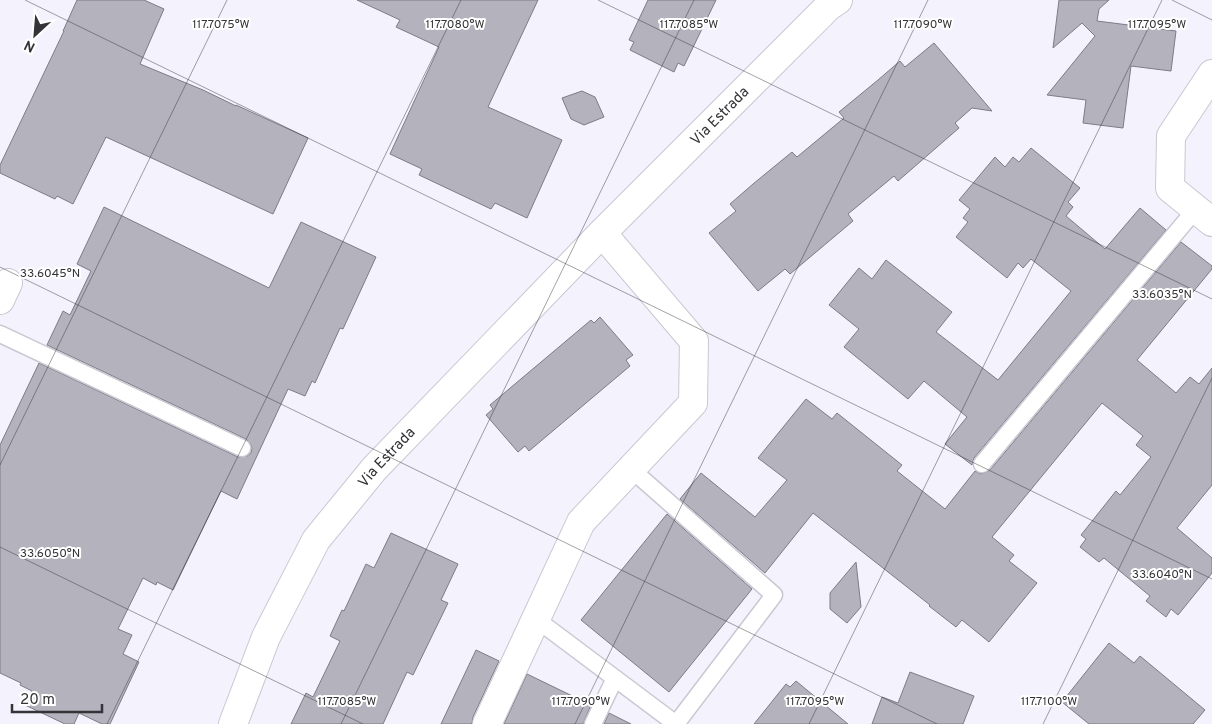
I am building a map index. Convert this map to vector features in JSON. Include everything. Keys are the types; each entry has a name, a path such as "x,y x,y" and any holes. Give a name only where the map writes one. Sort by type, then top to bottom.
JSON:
{"street":[{"name":"Via Estrada","path":"233,724 266,637 316,540 374,469 602,233 829,6 838,0"},
{"path":"1204,216 1170,188 1170,136 1212,74"},
{"path":"487,724 581,522 693,403 694,341 602,233"}],"lane":[{"path":"982,464 1204,216"},
{"path":"0,334 242,448"},
{"path":"536,619 676,724 774,595 631,469"},
{"path":"593,724 615,678"}],"building":[{"path":"77,0 144,0 164,9 140,64 203,90 308,138 273,214 106,137 73,204 57,196 55,199 0,173 0,165"},
{"path":"357,0 538,0 488,107 562,140 527,218 495,203 491,209 419,175 422,169 390,154 439,47 396,27 400,20"},
{"path":"648,0 716,0 684,66 678,63 674,72 630,50 634,42 629,40"},
{"path":"1059,0 1109,0 1099,9 1097,21 1176,31 1171,71 1131,66 1123,128 1083,123 1086,100 1047,95 1095,36 1082,23 1053,48"},
{"path":"934,43 992,111 972,108 955,123 959,128 898,181 894,176 848,214 853,221 790,274 785,269 758,291 709,233 736,211 730,204 753,184 792,152 797,157 844,118 839,112 900,61 905,67"},
{"path":"582,91 595,97 604,117 584,125 571,119 562,98"},
{"path":"1031,148 1080,188 1068,202 1073,207 1066,216 1105,249 1140,208 1166,230 974,458 972,465 945,444 967,417 924,381 908,399 844,347 859,329 829,305 859,268 872,279 886,260 952,312 936,332 998,380 1071,291 1031,259 1023,268 1018,263 1007,278 956,237 968,222 963,218 970,209 959,200 995,157 1005,167 1013,157 1019,162"},
{"path":"104,207 269,288 301,222 376,257 343,329 340,328 315,383 312,381 305,396 288,389 237,499 221,491 173,590 157,582 156,585 143,578 118,629 132,635 123,654 139,662 110,724 102,724 79,713 74,724 65,724 25,705 32,691 20,685 21,683 0,673 0,445 39,363 238,457 247,456 251,453 252,448 246,439 47,345 63,311 70,315 91,271 77,264"},
{"path":"1181,242 1212,266 1212,269 1137,360 1176,393 1190,377 1199,384 1212,368 1212,485 1177,528 1212,558 1212,573 1178,615 1171,609 1166,617 1146,601 1150,596 1104,558 1099,562 1080,547 1086,539 1081,535 1116,491 1120,495 1151,457 1136,445 1143,436 1102,403 992,537 1014,555 1009,561 1037,583 989,642 962,620 956,627 813,513 765,573 680,499 701,473 755,517 787,480 758,458 806,399 832,419 837,413 902,465 897,471 945,509 975,471 981,474 990,470"},
{"path":"600,317 633,355 626,360 630,366 529,451 525,446 518,452 486,415 493,409 490,405 591,320 594,323"},
{"path":"667,514 752,589 669,692 581,620"},
{"path":"391,533 458,564 441,600 448,603 413,675 407,672 383,724 291,724 306,693 313,697 340,641 330,636 366,564 374,568"},
{"path":"856,562 861,607 847,623 830,609 830,593"},
{"path":"1109,643 1134,663 1140,656 1205,710 1193,724 1089,724 1062,702"},
{"path":"476,650 499,661 473,717 472,724 441,724"},
{"path":"910,672 974,696 963,724 872,724 882,697 898,703"},
{"path":"527,674 591,705 583,724 504,724"},
{"path":"796,681 848,724 754,724 786,684 790,687"},
{"path":"609,713 631,724 604,724"}]}
